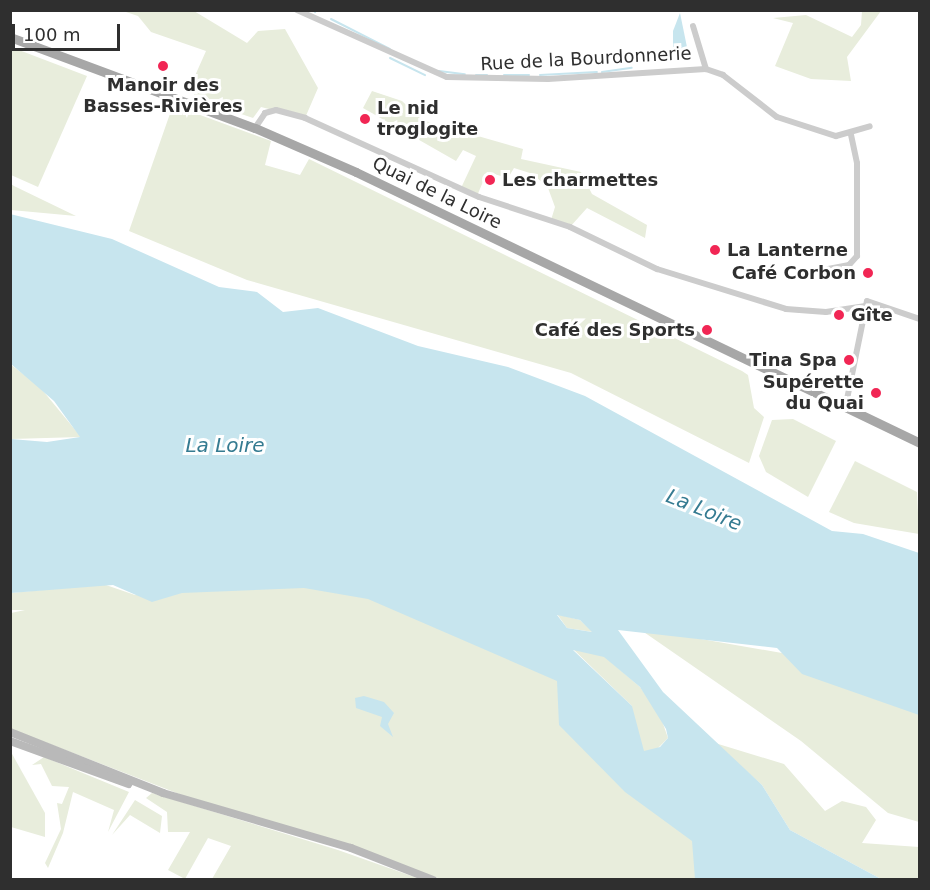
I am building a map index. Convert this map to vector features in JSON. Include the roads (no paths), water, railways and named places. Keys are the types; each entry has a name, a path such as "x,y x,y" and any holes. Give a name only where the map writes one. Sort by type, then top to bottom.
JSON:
{"main road":[{"name":"Quai de la Loire","path":"10,37 255,128 920,443"},
{"path":"10,732 163,793"},
{"path":"10,741 163,793 351,848 433,879"}],"street":[{"name":"Rue de la Bourdonnerie","path":"297,10 447,77 548,80 706,69 723,75 767,113 836,136 851,135"},
{"path":"693,26 706,69"},
{"path":"255,128 265,113 276,110 305,117 479,197 570,226 657,269 786,309 826,312 867,303 920,319"},
{"path":"802,274 849,266 856,256 857,163 851,135 870,126"},
{"path":"841,407 867,303"}],"water":[{"path":"680,13 688,52 673,56 673,31"},
{"name":"La Loire","path":"10,214 112,239 219,287 257,292 283,312 318,308 418,346 508,367 585,396 832,531 863,534 919,553 919,715 802,674 777,648 618,630 663,692 762,785 790,830 881,879 695,879 692,841 625,792 559,725 557,681 368,599 304,588 182,593 152,602 113,585 11,593 11,439 47,442 80,437 54,401 11,364","holes":["557,615 580,620 592,632 567,628","573,650 604,657 640,687 666,729 668,738 660,747 644,751 632,706"]},
{"path":"364,696 384,702 394,713 388,724 393,737 380,726 382,717 356,708 355,698"}],"waterway":[{"path":"331,19 390,49"},
{"path":"390,58 425,75"},
{"path":"602,72 632,68"},
{"path":"439,71 465,74"},
{"path":"540,75 597,72"},
{"path":"476,75 487,75"},
{"path":"504,75 529,75"}],"place":[{"name":"Manoir des Basses-Rivières","path":"163,66"},
{"name":"Le nid troglogite","path":"365,119"},
{"name":"Les charmettes","path":"490,180"},
{"name":"La Lanterne","path":"715,250"},
{"name":"Café Corbon","path":"868,273"},
{"name":"Gîte","path":"839,315"},
{"name":"Café des Sports","path":"707,330"},
{"name":"Tina Spa","path":"849,360"},
{"name":"Supérette du Quai","path":"876,393"}]}
